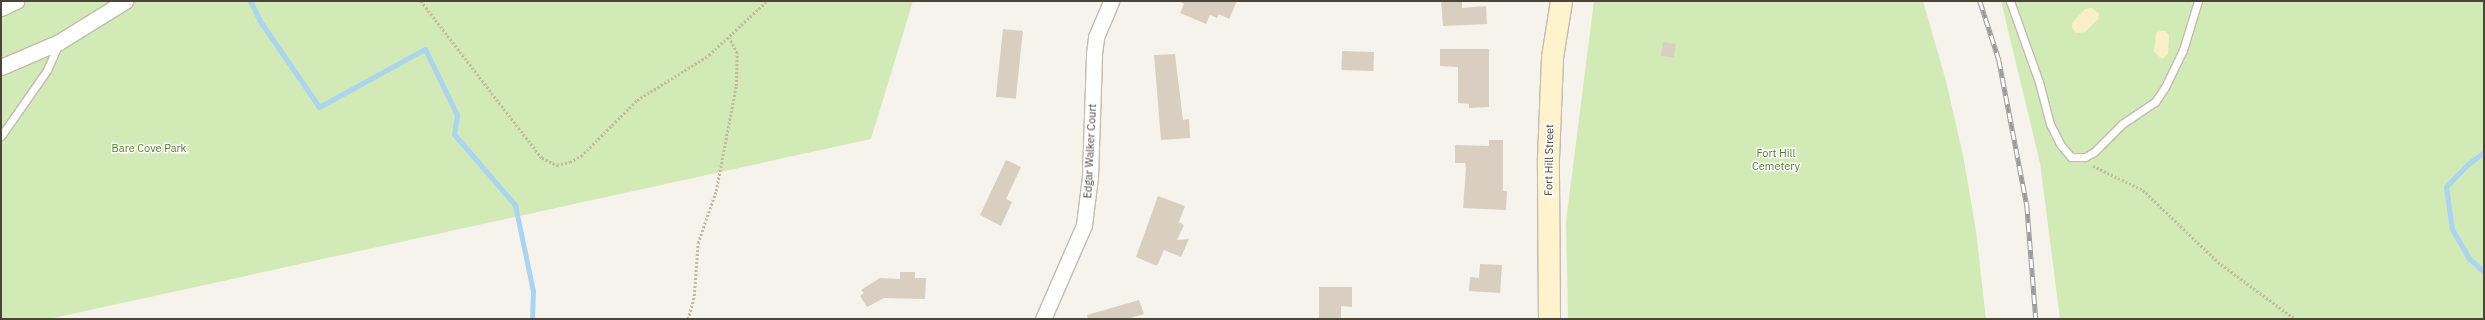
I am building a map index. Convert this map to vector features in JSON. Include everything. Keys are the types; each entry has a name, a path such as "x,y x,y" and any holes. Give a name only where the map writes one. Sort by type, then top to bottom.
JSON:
{"main road":[{"name":"Fort Hill Street","path":"1549,319 1548,158 1552,57 1561,1"}],"street":[{"path":"1,8 16,1"},
{"path":"1,67 59,42 125,1"},
{"name":"Edgar Walker Court","path":"1043,319 1084,225 1090,177 1094,54 1096,37 1111,1"}],"lane":[{"path":"2010,1 2039,82 2050,124 2060,144 2071,158 2085,157 2094,152 2122,124 2155,102 2165,87 2183,50 2198,1"},
{"path":"1,136 47,70 59,42"}],"path":[{"path":"421,1 542,158 557,165 570,162 581,156 637,100 709,55 767,1"},
{"path":"688,319 694,296 698,243 721,169 736,86 737,53 729,38"},
{"path":"2086,162 2110,176 2143,190 2218,262 2295,319"}],"green space":[{"name":"Bare Cove Park","path":"1,1 913,1 871,139 49,319 1,319"},
{"name":"Fort Hill Cemetery","path":"1594,1 1923,1 1946,81 1963,155 1976,231 1986,319 1568,319 1566,221"},
{"path":"2001,1 2484,1 2484,319 2060,319 2040,163"}],"sand":[{"path":"2092,8 2099,14 2098,19 2085,32 2076,33 2072,28 2072,23 2085,9"},
{"path":"2166,31 2169,36 2168,54 2162,59 2154,52 2156,33"}],"building":[{"path":"1179,1 1237,1 1229,19 1219,14 1217,18 1210,15 1206,24 1180,13 1184,4"},
{"path":"1441,1 1462,1 1462,8 1486,6 1487,24 1443,26"},
{"path":"1003,29 1023,31 1016,99 996,97"},
{"path":"1663,42 1676,44 1674,58 1661,56"},
{"path":"1440,49 1489,49 1489,107 1469,108 1469,104 1458,103 1458,67 1440,66"},
{"path":"1342,51 1374,52 1373,71 1341,70"},
{"path":"1175,54 1183,120 1189,119 1190,138 1161,140 1154,55"},
{"path":"1489,140 1503,140 1503,191 1507,191 1506,210 1463,208 1466,168 1465,163 1455,163 1455,145 1489,146"},
{"path":"1006,160 1021,167 1006,199 1012,202 1001,226 980,215"},
{"path":"1158,196 1185,206 1179,222 1184,225 1177,240 1189,239 1181,257 1164,250 1157,266 1136,257"},
{"path":"1480,264 1502,265 1500,293 1469,291 1470,277 1479,278"},
{"path":"900,272 915,272 915,278 926,278 925,299 884,298 867,307 860,296 864,293 861,290 880,278 900,279"},
{"path":"1319,287 1352,287 1352,307 1341,306 1341,319 1319,319"},
{"path":"1139,300 1144,314 1127,319 1088,319 1087,315"}],"waterway":[{"path":"250,1 260,21 319,107 425,49 457,115 454,134 515,205 533,291 532,319"},
{"path":"2484,152 2467,165 2446,187 2452,229 2469,258 2484,272"}],"railway":[{"path":"1980,1 1999,60 2027,205 2036,319"}]}
